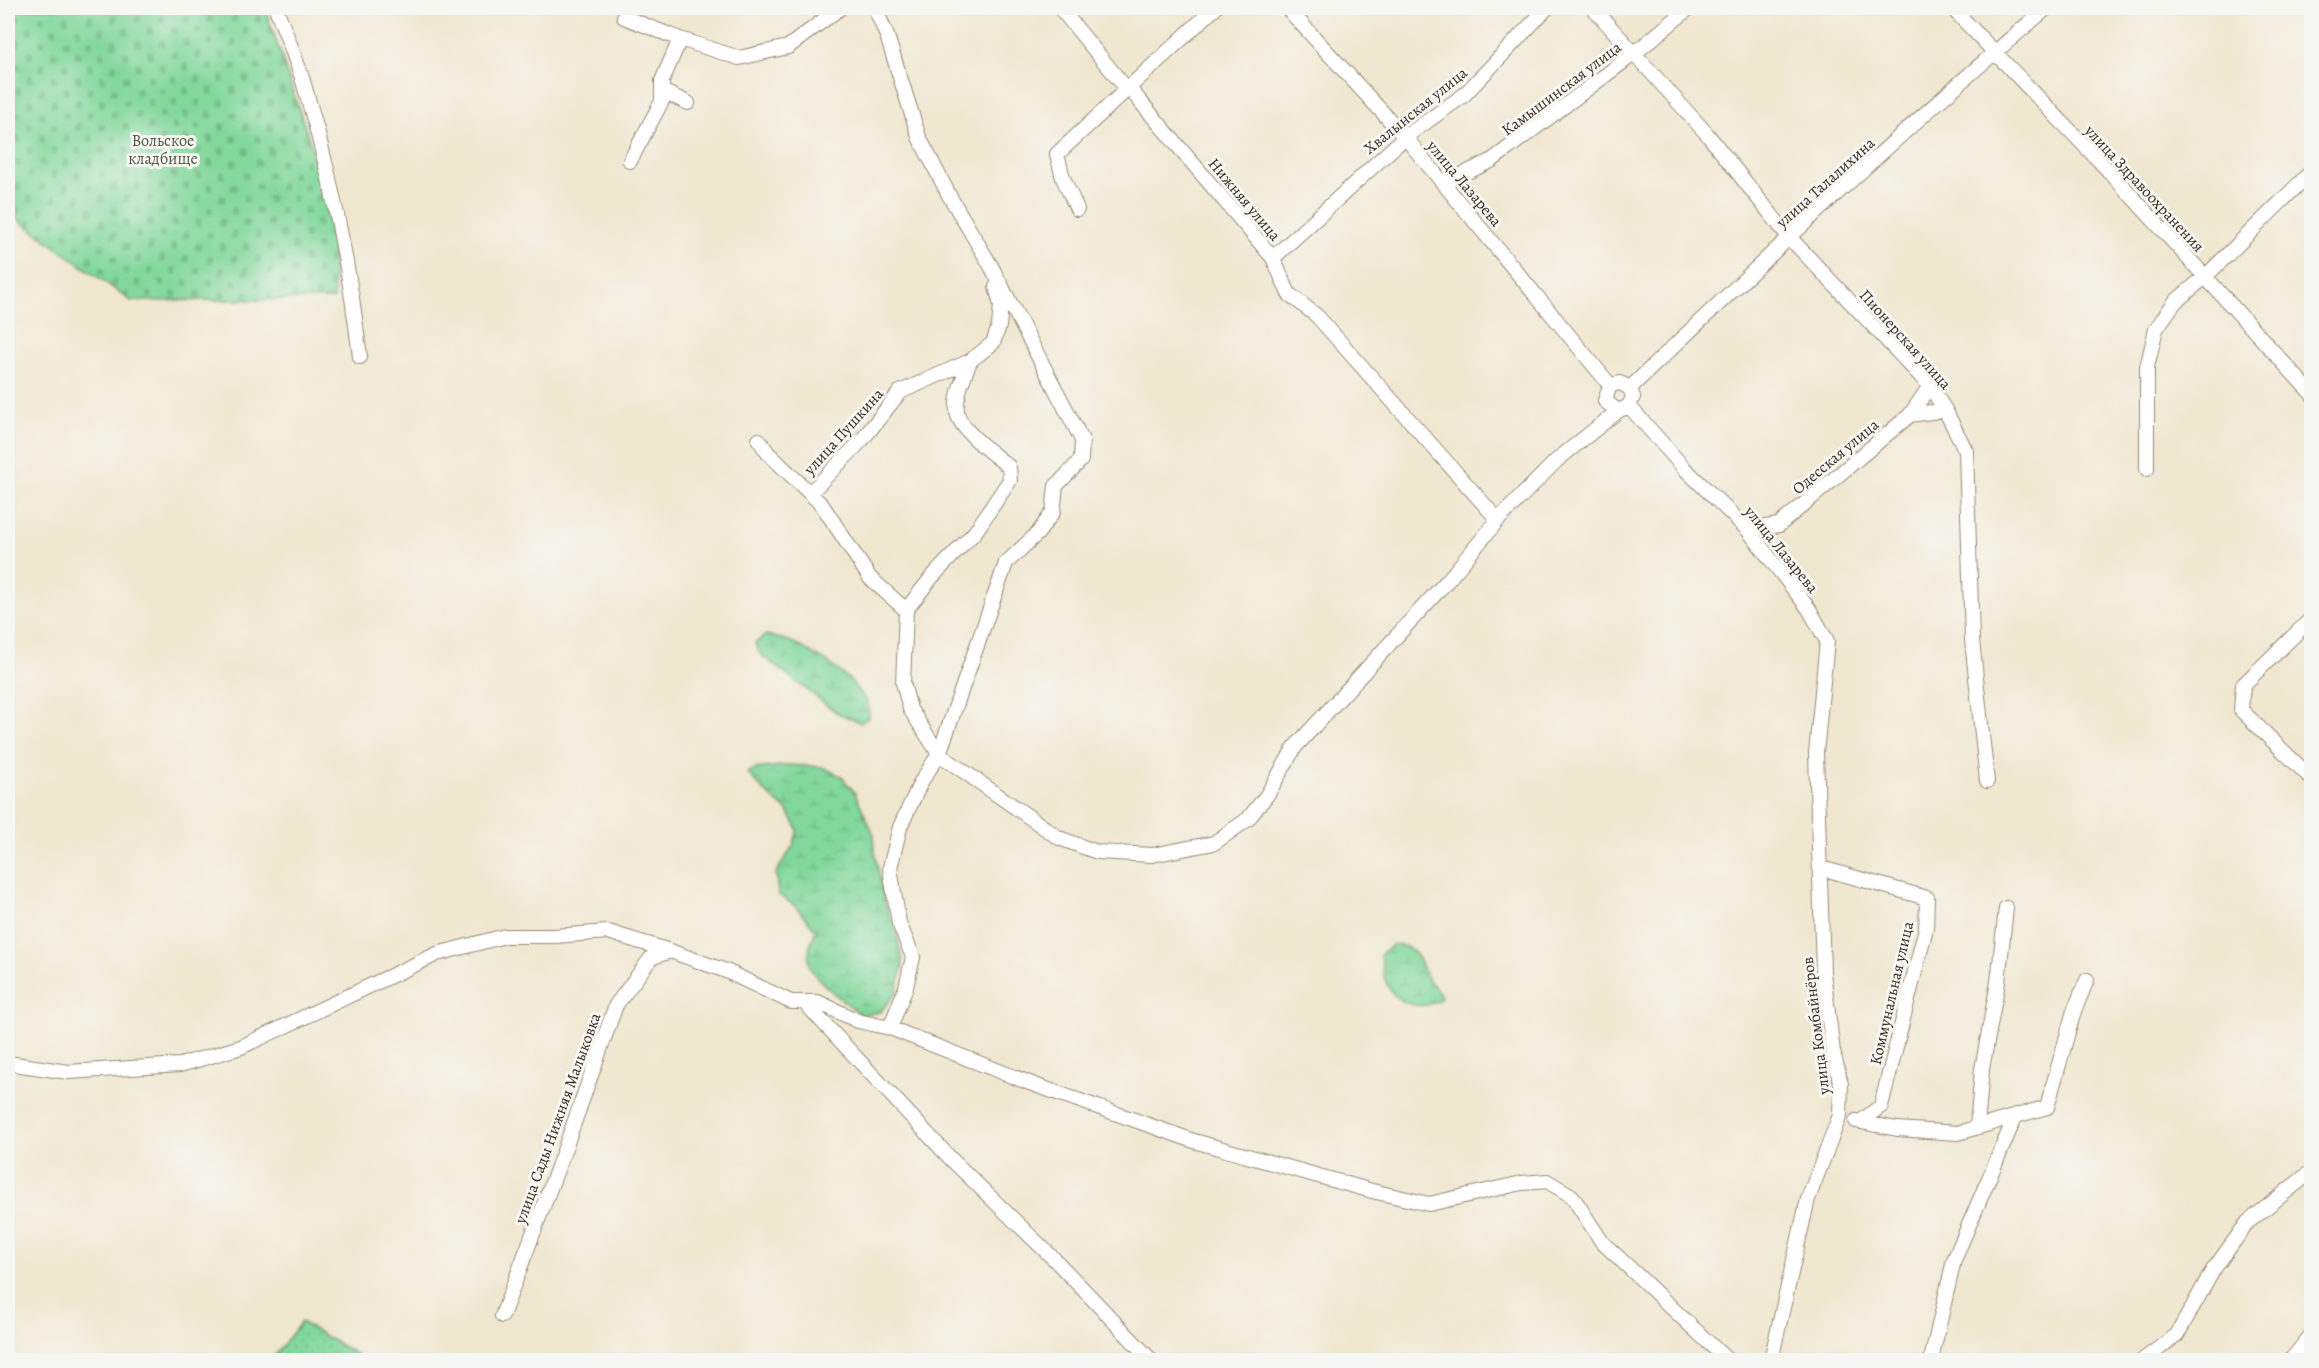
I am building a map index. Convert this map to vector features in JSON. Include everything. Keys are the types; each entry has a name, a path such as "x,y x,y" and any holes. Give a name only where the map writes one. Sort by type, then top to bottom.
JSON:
{"street":[{"path":"276,8 303,80 333,195 360,357"},
{"path":"624,17 680,39 739,58 788,47 840,8"},
{"path":"875,8 887,36 919,136 950,197 991,266 1082,440 1081,460 1056,486 1053,512 1038,533 1006,563 939,754 921,782 900,826 890,868 899,923 913,957 906,987 890,1028"},
{"name":"Нижняя улица","path":"1060,8 1273,258 1289,294 1317,316 1498,520"},
{"path":"1077,209 1063,178 1057,154 1213,8"},
{"name":"улица Лазарева","path":"1287,8 1405,136 1610,385"},
{"name":"Хвалынская улица","path":"1273,258 1405,136 1464,94 1547,8"},
{"name":"Пионерская улица","path":"1593,8 1707,134 1789,237 1930,386 1966,451 1972,640 1987,781"},
{"name":"Камышинская улица","path":"1444,183 1491,161 1635,53 1689,8"},
{"name":"улица Здравоохранения","path":"1952,8 2107,169 2312,394"},
{"name":"улица Талалихина","path":"1630,388 1789,237 1994,52 2048,8"},
{"path":"630,161 662,101 662,81 680,39"},
{"path":"662,91 688,103"},
{"path":"2147,469 2146,368 2156,329 2175,302 2205,277 2312,171"},
{"path":"991,266 1001,305 999,326 993,343 970,362 959,391 957,414 970,434 1009,467 1010,480 975,532 932,577 906,610 903,683 910,709 939,754 1059,838 1097,852 1152,855 1214,843 1248,819 1267,795 1295,747 1448,580 1498,520 1557,460 1623,408 1633,397 1630,388 1620,383 1610,385 1605,401 1623,408"},
{"name":"улица Пушкина","path":"811,492 862,440 900,392 970,362"},
{"name":"Одесская улица","path":"1748,530 1779,525 1910,415 1930,386"},
{"name":"улица Лазарева","path":"1623,408 1748,530 1809,609 1827,641"},
{"path":"1910,415 1945,410"},
{"path":"759,440 768,453 822,505 870,578 906,610"},
{"path":"2312,618 2243,685 2241,710 2312,779"},
{"name":"улица Комбайнёров","path":"1771,1360 1808,1199 1840,1115 1841,1084 1833,1052 1823,972 1816,753 1827,641"},
{"name":"Коммунальная улица","path":"1821,868 1927,898 1926,928 1881,1106 1860,1122"},
{"path":"1977,1127 1982,1070 1998,982 2006,908"},
{"path":"8,1063 68,1072 180,1065 241,1047 436,954 505,936 608,932 726,971 778,998 790,1002 818,1002 858,1021 890,1028 1032,1084 1194,1141 1372,1191 1429,1204 1522,1182 1547,1181 1572,1197 1602,1242 1727,1360"},
{"name":"улица Сады Нижняя Малыковка","path":"502,1316 616,1005 651,958 670,951"},
{"path":"1840,1115 1860,1122 1897,1129 1958,1133 2047,1107 2074,1011 2087,980"},
{"path":"804,1002 952,1160 1055,1260 1151,1360"},
{"path":"1931,1360 1954,1260 2016,1115"},
{"path":"2143,1360 2177,1335 2212,1270 2248,1222 2312,1171"},
{"path":"2291,1360 2312,1334"}],"green space":[{"name":"Вольское кладбище","path":"8,8 265,8 316,160 333,241 334,299 131,301 8,212"},
{"path":"766,635 792,642 826,661 851,681 868,703 869,717 861,723 836,712 760,654 755,643"},
{"path":"790,765 822,767 841,776 855,793 874,835 884,900 897,934 903,966 896,993 880,1012 862,1015 818,979 810,967 809,957 816,930 796,907 778,894 776,873 793,846 798,830 788,811 764,791 748,773 755,769"},
{"path":"1392,945 1413,951 1441,998 1426,1005 1410,1004 1402,1001 1390,990 1382,968 1381,954"},
{"path":"301,1322 366,1360 272,1359"}]}
